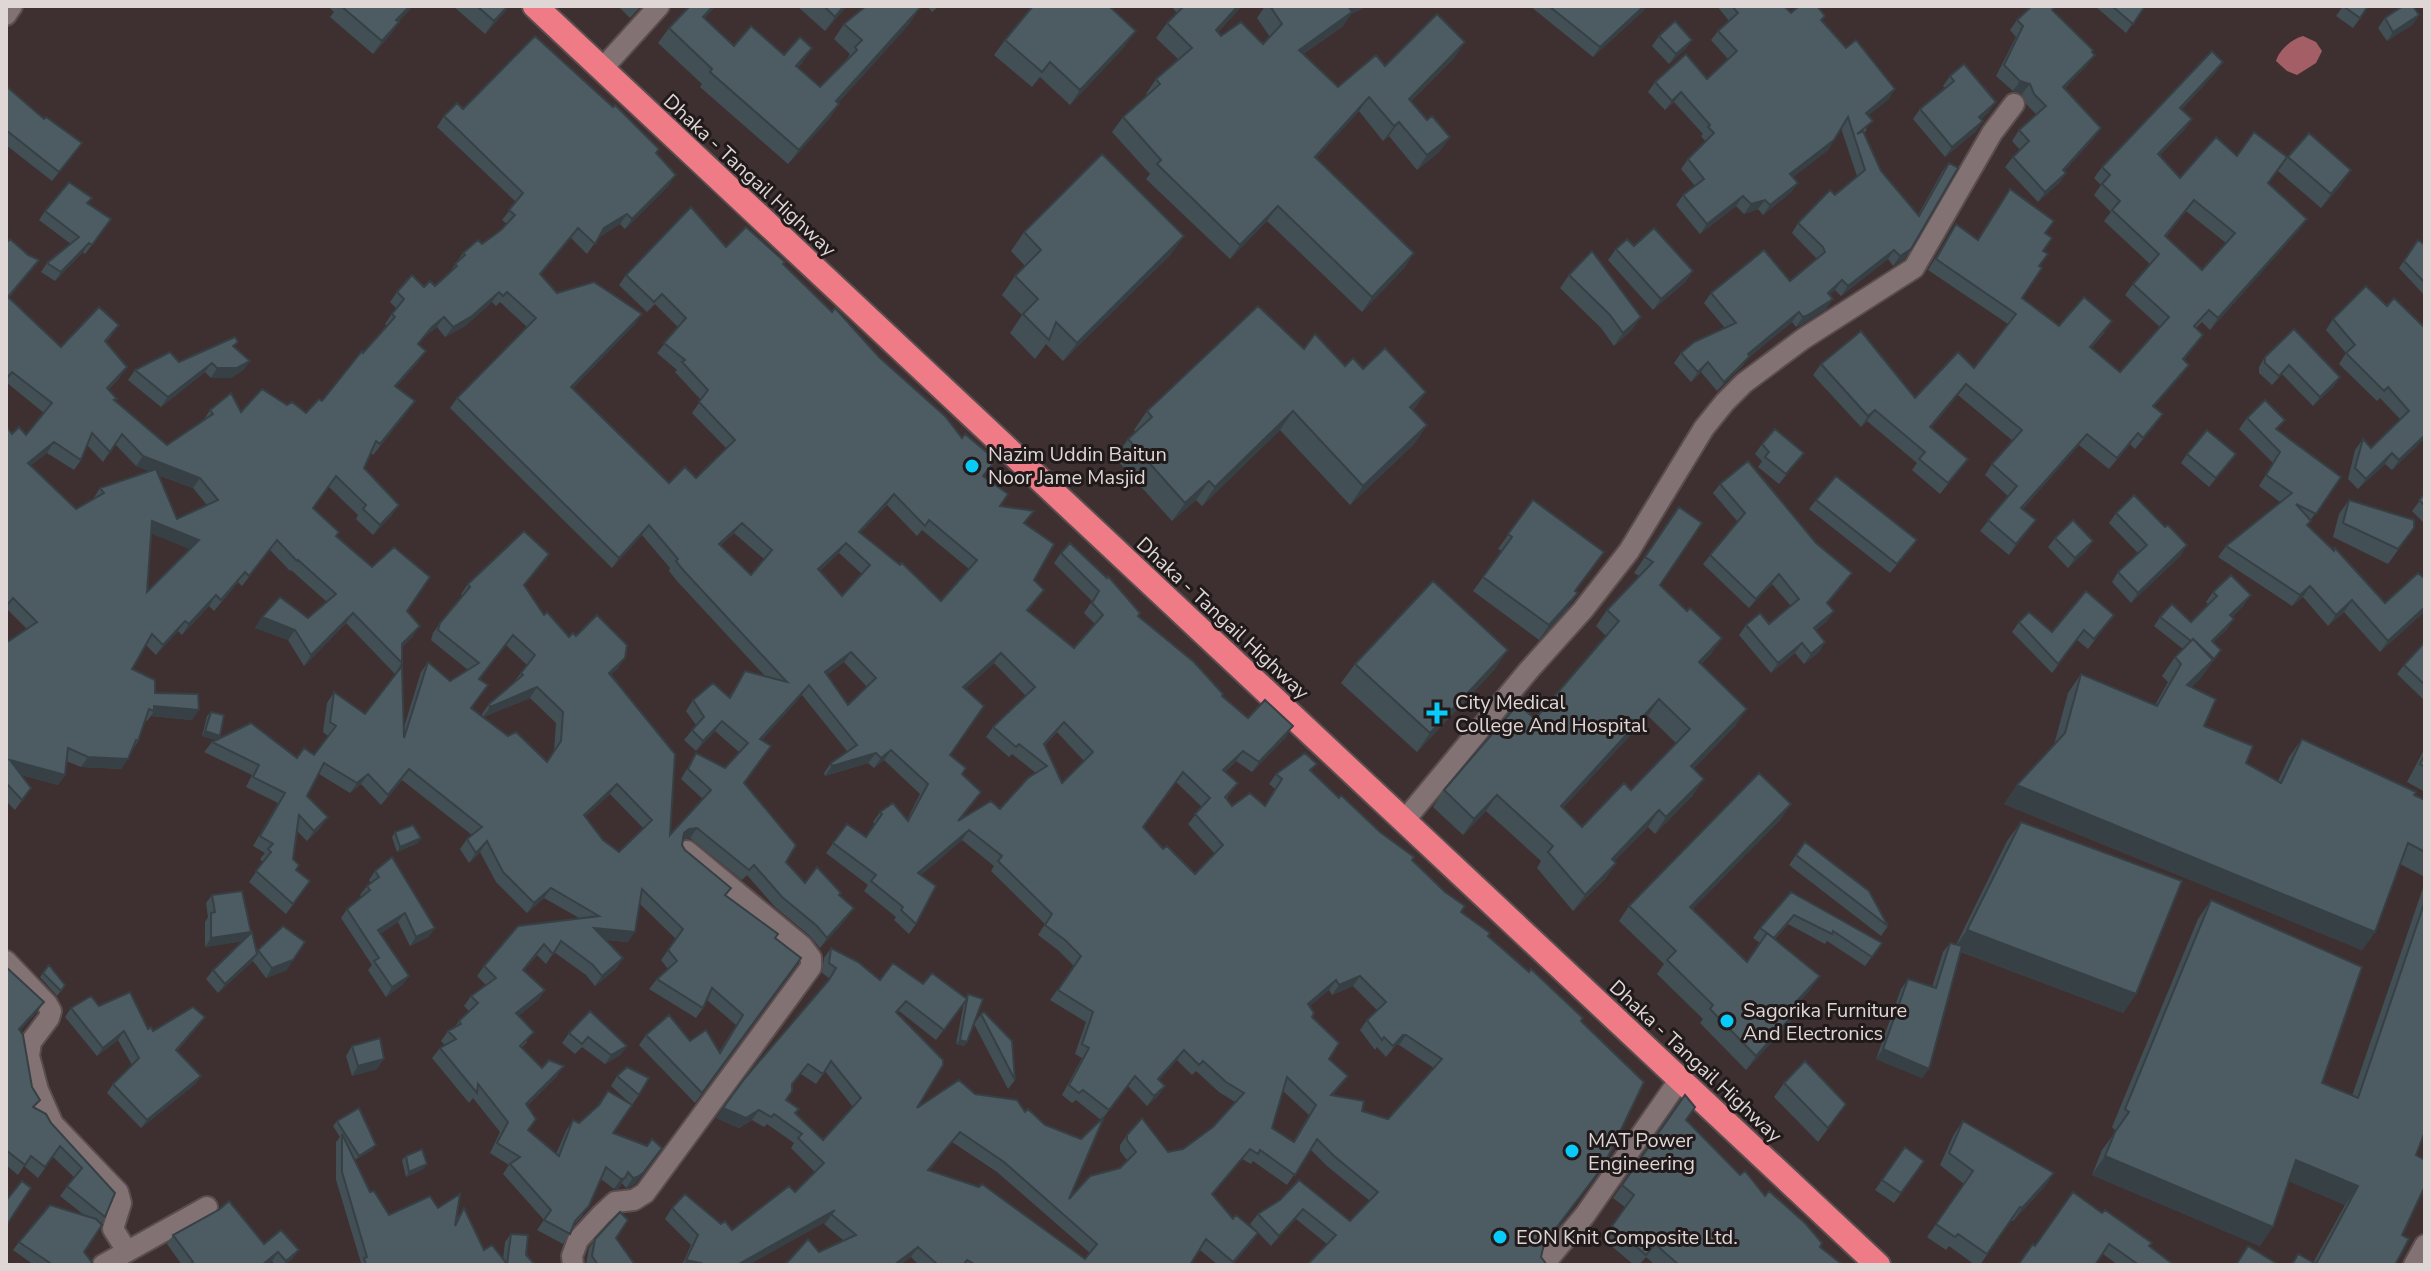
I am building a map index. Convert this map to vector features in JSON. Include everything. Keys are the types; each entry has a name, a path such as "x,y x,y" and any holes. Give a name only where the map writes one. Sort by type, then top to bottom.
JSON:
{"highway":[{"name":"Dhaka - Tangail Highway","path":"535,6 1878,1265"}],"street":[{"path":"6,15 12,6"},
{"path":"602,69 659,6"},
{"path":"1404,821 1583,610 1629,551 1704,428 1725,402 1744,383 1803,339 1914,268 1992,133 2014,104"},
{"path":"573,1265 572,1256 578,1240 615,1202 634,1200 645,1193 811,967 811,958 802,946 687,851"},
{"path":"6,961 51,1011 31,1042 29,1056 38,1090 53,1124 118,1192 121,1203 113,1229 127,1251"},
{"path":"1547,1265 1549,1258 1585,1215 1680,1079"},
{"path":"103,1265 207,1207"},
{"path":"2414,1265 2425,1245"}],"shaded area":[{"path":"2303,36 2316,42 2322,51 2316,63 2297,75 2276,61 2286,46"}],"building":[{"path":"341,6 410,6 382,41"},
{"path":"477,6 508,6 494,21"},
{"path":"690,6 713,6 703,17 734,46 751,26 784,55 800,37 812,48 796,66 820,87 857,50 855,47 862,40 844,24 866,6 920,8 836,101 839,104 799,150 710,72 712,69 669,28"},
{"path":"824,6 844,6 835,17"},
{"path":"1033,6 1109,6 1136,31 1080,90 1050,62 1042,72 1005,40"},
{"path":"1184,6 1238,6 1216,30 1221,36 1241,22 1263,44 1282,24 1270,6 1348,6 1352,12 1299,50 1338,87 1376,55 1385,66 1437,14 1465,42 1409,99 1427,120 1432,116 1450,137 1427,155 1399,122 1394,126 1369,97 1315,157 1414,253 1372,297 1278,206 1240,245 1157,164 1161,160 1123,117 1160,84 1156,79 1192,48 1167,23"},
{"path":"1549,6 1644,6 1600,47"},
{"path":"1732,6 1784,6 1791,13 1799,6 1817,6 1825,16 1821,20 1846,48 1856,40 1895,89 1866,113 1873,121 1857,134 1863,131 1881,171 1919,216 1949,163 1958,168 1911,249 1900,256 1894,250 1848,286 1842,280 1828,293 1833,299 1803,317 1799,312 1748,354 1750,356 1724,382 1708,362 1698,372 1681,353 1694,342 1736,323 1711,293 1764,250 1790,281 1825,252 1798,223 1830,190 1835,195 1865,170 1848,117 1834,140 1790,174 1798,183 1770,205 1765,200 1751,204 1743,196 1707,224 1683,195 1704,179 1688,159 1714,133 1681,92 1672,101 1655,82 1686,54 1707,79 1737,51 1718,31 1738,13"},
{"path":"2032,6 2055,6 2052,10 2093,50 2095,55 2063,87 2101,128 2063,170 2066,173 2045,192 2013,157 2029,141 2019,130 2046,106 2034,94 2030,84 2020,81 2004,65 2023,26 2017,20"},
{"path":"2112,6 2145,6 2133,24"},
{"path":"2343,6 2368,6 2360,18"},
{"path":"2403,6 2413,6 2419,15 2393,32 2385,18"},
{"path":"1675,21 1692,40 1676,54 1659,36"},
{"path":"535,36 613,107 615,105 659,149 656,153 676,175 632,219 627,214 604,228 595,244 578,228 540,274 557,293 594,282 642,314 571,387 669,483 685,467 696,478 735,440 699,402 708,390 682,362 685,360 664,343 686,318 662,294 654,302 626,275 691,207 726,247 746,227 785,262 783,264 832,312 835,308 879,357 945,416 962,438 965,434 996,460 983,476 1008,494 1000,506 1034,511 1024,523 1054,544 1034,580 1044,590 1027,610 1074,648 1103,615 1092,603 1099,591 1061,553 1070,543 1108,576 1140,613 1138,616 1194,662 1222,696 1248,718 1265,700 1293,726 1259,762 1243,751 1223,770 1238,783 1225,797 1232,806 1250,793 1265,806 1282,779 1276,774 1305,753 1317,764 1310,770 1339,798 1341,795 1380,832 1414,857 1412,860 1445,892 1465,906 1461,912 1490,933 1488,936 1529,972 1531,969 1644,1082 1604,1165 1544,1244 1541,1257 1547,1265 1307,1265 1336,1235 1303,1209 1279,1236 1258,1214 1280,1200 1299,1180 1350,1221 1378,1192 1317,1139 1295,1175 1260,1150 1258,1154 1250,1149 1212,1194 1233,1219 1236,1215 1258,1233 1233,1262 1206,1239 1190,1265 976,1265 967,1260 963,1265 938,1265 918,1247 894,1265 785,1265 808,1239 819,1252 856,1235 831,1214 835,1210 737,1265 699,1265 701,1263 686,1260 698,1235 672,1208 685,1194 721,1224 725,1221 732,1230 789,1186 795,1192 824,1163 798,1138 802,1134 774,1114 771,1117 759,1110 746,1118 723,1108 829,980 836,968 829,963 831,948 858,962 880,980 893,963 923,984 932,973 967,999 944,1030 906,1001 896,1012 943,1060 917,1108 959,1080 975,1094 1017,1100 1025,1112 1028,1109 1045,1125 1081,1139 1104,1117 1069,1199 1090,1176 1120,1168 1136,1152 1127,1135 1142,1118 1168,1152 1183,1149 1213,1127 1244,1093 1226,1082 1203,1061 1199,1065 1184,1050 1158,1079 1165,1086 1154,1096 1135,1076 1109,1110 1083,1090 1079,1093 1069,1085 1089,1048 1082,1044 1093,1012 1058,990 1081,956 1045,925 1052,914 998,861 1002,856 969,830 918,873 936,886 916,924 901,910 903,907 871,881 876,875 833,843 847,824 866,837 882,814 880,812 893,803 908,821 928,784 891,750 881,758 876,753 832,766 831,763 857,745 809,685 760,739 771,746 744,783 796,845 786,862 805,883 817,867 841,893 839,895 854,908 827,938 782,897 754,865 749,870 697,828 684,833 682,845 685,850 731,888 725,895 778,934 775,938 801,958 702,1093 646,1035 669,1015 690,1041 706,1030 720,1053 743,1015 712,988 703,1008 657,979 677,961 668,950 683,929 642,889 635,932 594,928 623,958 602,976 593,965 561,941 553,954 544,944 523,970 545,990 516,1013 534,1032 520,1046 542,1068 549,1060 564,1066 526,1104 536,1119 528,1130 559,1156 573,1120 579,1123 599,1105 608,1091 632,1105 613,1133 647,1146 652,1139 662,1148 637,1177 633,1178 628,1172 621,1179 606,1167 589,1206 575,1221 570,1234 544,1220 551,1210 510,1164 520,1157 497,1143 508,1122 478,1084 477,1093 440,1048 456,1039 448,1031 461,1024 459,1021 478,1003 471,996 496,978 484,966 518,926 599,916 551,888 534,903 503,872 487,841 476,853 467,839 482,827 409,769 388,795 368,774 357,783 324,763 307,796 328,817 314,831 299,815 293,859 299,865 296,870 310,881 293,904 256,871 271,852 268,849 273,844 260,836 285,793 253,777 259,765 212,742 251,723 297,758 304,748 314,755 336,726 330,722 334,692 365,714 402,666 404,738 428,662 450,681 479,663 438,630 440,623 470,587 468,584 524,531 549,554 524,585 544,615 547,612 569,637 573,633 576,636 597,615 627,645 625,658 609,673 675,754 670,835 711,790 688,769 696,753 725,768 748,743 722,721 703,741 692,730 704,717 693,700 713,683 730,698 745,671 787,682 684,571 676,561 678,559 649,525 619,558 457,398 536,318 507,292 503,296 499,292 472,316 453,327 444,317 432,327 418,344 426,351 395,386 415,401 380,444 376,441 364,468 399,505 380,525 363,509 366,505 336,476 313,508 339,532 336,536 372,567 394,547 430,577 407,611 420,626 402,644 402,663 353,613 311,655 295,630 262,617 280,597 308,618 336,594 277,540 249,576 245,572 221,600 216,595 189,624 185,621 163,645 152,634 132,669 155,680 155,693 198,694 199,710 154,706 154,711 149,709 128,759 88,757 68,748 65,775 10,760 31,788 22,800 6,783 6,643 37,622 13,598 6,603 6,426 12,434 19,427 26,435 52,403 12,372 6,379 6,243 10,239 28,255 39,260 8,297 61,347 99,307 119,325 105,341 127,367 107,388 117,399 114,400 167,445 213,414 210,410 231,393 241,412 262,389 287,405 292,402 306,413 319,399 322,401 362,351 395,317 392,314 404,299 397,292 412,275 424,287 430,281 435,286 457,266 455,264 465,255 463,253 478,240 482,244 515,215 509,210 523,193 444,116 457,103 463,109","holes":["92,433 110,452 122,434 143,456 200,478 218,500 177,519 156,469 100,488 104,493 76,509 28,463 54,442 81,460","894,494 925,526 929,520 977,560 941,601 902,563 900,565 859,532","152,521 199,540 147,592","742,523 772,550 751,575 719,544","846,543 870,565 842,596 818,569","513,635 535,655 521,673 523,675 489,704 490,707 537,687 563,712 561,741 547,762 516,732 508,736 471,708 488,685 479,679","851,652 876,678 848,705 825,672","1001,653 1035,687 993,727 1016,747 1019,744 1047,766 1028,778 1000,809 991,801 958,821 981,792 962,774 966,768 950,755 984,706 963,687","1064,722 1093,752 1062,783 1044,744","1183,772 1210,798 1195,814 1223,845 1195,874 1167,846 1163,849 1143,827","617,784 652,820 619,852 603,840 584,815","1360,976 1386,1002 1367,1020 1382,1040 1384,1037 1393,1046 1406,1035 1442,1059 1388,1119 1362,1111 1364,1101 1331,1095 1348,1076 1329,1059 1339,1043 1312,1017 1314,1013 1308,1004 1336,980 1339,985","831,1061 861,1098 823,1140 795,1113 799,1109 786,1100 792,1091 792,1084 808,1064 823,1074","1287,1077 1316,1105 1294,1142 1272,1128","960,1132 1004,1162 1097,1244 1085,1259 982,1184 979,1187 928,1170"]},
{"path":"2212,51 2223,62 2180,108 2192,119 2158,154 2180,178 2216,137 2237,156 2254,132 2287,157 2268,183 2307,219 2218,318 2209,310 2194,326 2203,335 2183,359 2189,365 2153,406 2163,414 2143,438 2138,433 2117,458 2087,434 2021,508 2036,520 2016,544 1988,520 2017,486 1992,464 2022,430 1966,384 1930,427 1968,459 1948,483 1919,459 1925,452 1875,410 1868,416 1821,364 1861,331 1915,398 1958,352 1974,368 2016,314 1936,259 1956,224 1978,240 2010,189 2054,221 2045,233 2052,238 2043,251 2048,254 2022,298 2059,326 2084,297 2112,321 2090,347 2120,372 2169,317 2133,284 2159,254 2112,210 2120,201 2102,184 2110,175 2102,167","holes":["2194,200 2235,233 2202,270 2165,236"]},
{"path":"1964,64 1996,102 1979,117 1983,121 1952,147 1920,109 1954,81 1950,76"},
{"path":"6,86 44,119 46,117 82,143 59,172 6,130"},
{"path":"2309,133 2351,170 2331,194 2288,157"},
{"path":"1102,154 1184,236 1077,343 1056,322 1049,340 1023,314 1038,299 1015,276 1041,250 1024,232"},
{"path":"69,182 92,198 87,203 111,219 92,245 89,243 61,272 47,263 79,237 45,211"},
{"path":"1654,228 1693,271 1661,299 1616,249 1627,239 1634,246"},
{"path":"2418,240 2425,245 2425,283 2404,261"},
{"path":"1592,251 1641,317 1623,333 1610,315 1569,275"},
{"path":"2366,286 2387,306 2394,298 2425,328 2425,435 2399,460 2392,453 2366,479 2355,468 2363,439 2371,448 2409,411 2388,387 2384,391 2346,353 2355,345 2333,319"},
{"path":"1258,306 1304,349 1315,334 1345,366 1353,358 1363,369 1385,348 1426,392 1410,407 1427,425 1363,486 1293,411 1215,487 1209,481 1185,503 1128,439 1152,417 1147,411"},
{"path":"2294,329 2340,377 2320,397 2289,365 2279,376 2265,363 2265,357"},
{"path":"235,337 238,342 233,346 250,361 237,368 217,368 212,363 168,397 135,370 170,352 179,362"},
{"path":"2265,400 2285,420 2276,429 2341,477 2316,514 2296,504 2311,521 2307,525 2334,551 2335,548 2385,603 2418,573 2425,579 2425,607 2388,641 2352,600 2336,615 2310,586 2300,595 2226,546 2292,493 2266,475 2280,452 2247,418"},
{"path":"1775,429 1804,453 1786,474 1765,457 1769,452 1762,444"},
{"path":"2207,430 2236,454 2216,478 2187,454"},
{"path":"1748,461 1816,543 1852,573 1827,603 1834,611 1814,628 1825,642 1811,654 1802,643 1778,663 1746,625 1760,613 1769,624 1799,599 1779,574 1756,599 1710,555 1745,513 1720,484"},
{"path":"1836,476 1917,540 1897,564 1816,500"},
{"path":"2134,495 2187,545 2138,593 2118,572 2147,545 2116,513"},
{"path":"1533,500 1604,552 1575,591 1578,593 1549,625 1483,577 1512,537 1508,534"},
{"path":"2349,500 2414,520 2414,528 2398,549 2343,523"},
{"path":"1679,507 1702,523 1660,585 1722,638 1699,662 1747,709 1691,766 1704,779 1666,817 1659,810 1612,859 1616,863 1585,895 1548,852 1553,846 1497,795 1474,819 1444,790 1518,704 1535,719 1619,621 1607,610 1653,562 1645,557","holes":["1659,699 1690,729 1631,790 1624,783 1582,827 1561,806"]},
{"path":"2073,520 2093,541 2075,558 2055,538"},
{"path":"2231,575 2251,595 2230,615 2234,619 2212,641 2221,650 2214,659 2193,639 2191,641 2160,617 2172,604 2191,622 2217,596 2213,592"},
{"path":"1433,581 1508,650 1430,733 1355,664"},
{"path":"2086,591 2114,615 2094,639 2084,630 2058,664 2019,622 2029,612 2052,632"},
{"path":"2193,639 2213,660 2187,685 2216,699 2204,726 2253,746 2246,763 2281,783 2302,739 2416,792 2414,795 2425,800 2425,852 2408,843 2375,932 2017,785 2065,733 2081,674 2157,706 2181,664 2175,657"},
{"path":"2425,642 2425,685 2404,665"},
{"path":"211,712 224,715 220,736 205,731"},
{"path":"1759,773 1791,804 1690,907 1747,962 1767,933 1820,976 1797,1001 1802,1005 1756,1056 1710,1009 1713,1005 1667,960 1676,951 1629,906"},
{"path":"2021,822 2182,881 2136,994 1967,930"},
{"path":"413,825 421,838 400,847 395,832"},
{"path":"1805,842 1869,891 1888,926 1796,855"},
{"path":"392,857 435,928 416,937 405,913 378,930 409,976 392,987 374,961 379,958 347,909 370,890 367,886 379,877 375,871"},
{"path":"242,891 251,932 211,938 211,913 215,912 212,895"},
{"path":"1791,892 1882,943 1872,957 1833,931 1832,934 1794,915 1774,938 1760,928"},
{"path":"2211,900 2362,967 2322,1083 2358,1098 2425,901 2425,1131 2416,1155 2425,1160 2425,1186 2402,1235 2409,1239 2395,1265 2292,1265 2298,1254 2316,1264 2358,1186 2296,1160 2273,1227 2105,1156 2115,1132 2129,1112 2125,1109"},
{"path":"283,926 305,942 293,960 272,968 258,950"},
{"path":"252,932 257,954 225,984 213,970"},
{"path":"1950,943 1962,946 1929,1069 1883,1049 1908,979 1936,988"},
{"path":"49,965 65,985 61,991 43,973"},
{"path":"6,967 44,1002 19,1029 23,1035 32,1087 40,1100 33,1107 46,1114 115,1193 105,1217 67,1186 82,1168 60,1146 45,1167 31,1156 25,1165 6,1150"},
{"path":"130,992 148,1029 151,1027 153,1031 193,1007 205,1017 176,1050 201,1076 147,1120 113,1084 139,1058 124,1031 103,1048 71,1008 91,996 99,1006"},
{"path":"968,994 983,999 967,1042 960,1040"},
{"path":"590,1011 627,1046 611,1055 588,1037 582,1044 569,1033"},
{"path":"984,1012 1012,1041 1015,1080 981,1014"},
{"path":"380,1038 384,1059 358,1066 352,1046"},
{"path":"1805,1061 1846,1104 1828,1128 1784,1083"},
{"path":"627,1067 649,1078 639,1095 617,1076"},
{"path":"1685,1095 1695,1107 1686,1120 1740,1175 1745,1171 1765,1196 1769,1191 1806,1224 1822,1243 1820,1247 1843,1265 1679,1265 1655,1244 1646,1255 1612,1226 1634,1195 1622,1185"},
{"path":"359,1108 376,1145 359,1156 337,1121"},
{"path":"1963,1121 2054,1173 2020,1207 1987,1254 1958,1234 1955,1237 1936,1224 1973,1171 1949,1153"},
{"path":"342,1134 370,1192 374,1191 389,1215 430,1196 438,1208 460,1194 455,1226 464,1208 484,1250 492,1245 507,1264 511,1234 528,1235 526,1255 535,1265 366,1265 364,1258 367,1257 342,1172"},
{"path":"1905,1147 1924,1161 1901,1193 1882,1180"},
{"path":"422,1149 427,1164 409,1172 406,1156"},
{"path":"22,1181 31,1188 6,1226 6,1201"},
{"path":"2073,1192 2152,1243 2149,1246 2174,1265 2139,1265 2109,1244 2095,1265 2018,1265"},
{"path":"229,1201 264,1244 281,1230 299,1250 286,1261 278,1252 262,1265 188,1265 193,1262 173,1235"},
{"path":"50,1205 96,1219 102,1225 84,1252 94,1265 53,1265 19,1242"},
{"path":"620,1212 628,1220 616,1238 635,1265 598,1265 592,1256 595,1239"},
{"path":"2248,1246 2279,1265 2236,1265"}],"place":[{"name":"Nazim Uddin Baitun Noor Jame Masjid","path":"972,466"},
{"name":"City Medical College And Hospital","path":"1437,713"},
{"name":"Sagorika Furniture And Electronics","path":"1727,1021"},
{"name":"MAT Power Engineering","path":"1572,1151"},
{"name":"EON Knit Composite Ltd.","path":"1500,1237"}]}
